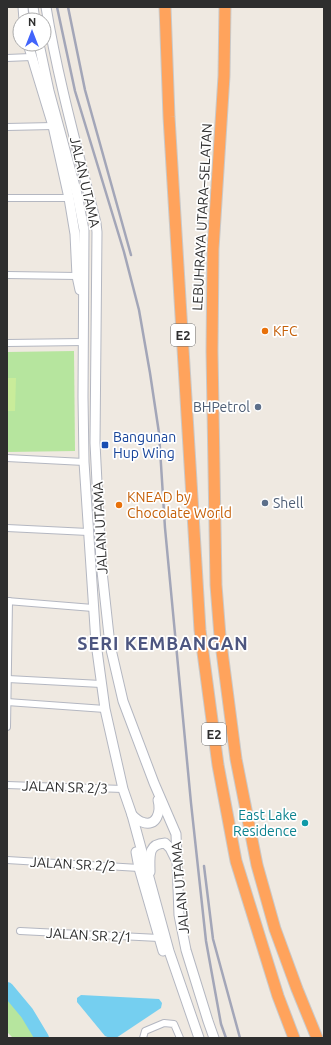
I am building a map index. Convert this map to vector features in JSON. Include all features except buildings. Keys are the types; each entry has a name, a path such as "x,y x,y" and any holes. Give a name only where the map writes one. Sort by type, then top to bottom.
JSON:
{"highway":[{"name":"LEBUHRAYA UTARA–SELATAN","path":"165,7 169,117 200,630 218,765 236,861 278,996 294,1038"},
{"name":"LEBUHRAYA UTARA–SELATAN","path":"225,7 224,76 213,249 212,351 216,585 220,636 236,759 257,865 275,929 317,1038"}],"street":[{"name":"JALAN UTAMA","path":"46,7 50,32 96,222 95,443 101,562 110,645 123,701 154,783 176,834 180,916 186,950 214,1038"},
{"path":"30,52 53,126 69,198 75,234 77,276 83,312"},
{"name":"JALAN UTAMA","path":"41,52 49,91 77,194 84,230 84,462 93,608 105,709 123,789 132,815 177,976 200,1038"},
{"path":"7,58 31,57"},
{"path":"7,127 53,126"},
{"path":"7,198 69,198"},
{"path":"7,275 77,276"},
{"path":"7,343 83,342"},
{"path":"7,458 84,462"},
{"path":"7,528 88,532"},
{"path":"7,727 8,601 93,608"},
{"path":"8,680 101,684"},
{"path":"7,702 105,709"},
{"path":"132,815 141,822 149,823 156,819 159,813 159,806 154,783"},
{"name":"JALAN SR 2/3","path":"7,785 123,789"},
{"path":"132,815 131,831 139,868 166,960 177,976"},
{"path":"150,881 150,854 152,847 157,844 165,843 170,848 177,861"},
{"name":"JALAN SR 2/2","path":"7,860 139,868"},
{"name":"JALAN SR 2/1","path":"20,932 159,938"},
{"path":"143,1038 145,1032 164,1023 174,1024 180,1038"}],"green space":[{"path":"74,351 75,451 7,452 7,352"},
{"path":"7,378 16,378 15,411 7,411"},
{"path":"7,997 28,1022 36,1038 13,1038 7,1032"}],"water":[{"path":"81,995 159,999 162,1003 161,1008 116,1038 110,1038 105,1036 77,1002 77,998"}],"waterway":[{"path":"7,989 27,1013 42,1038"}],"railway":[{"path":"57,7 75,91 124,252 139,310 150,373 159,433 165,528 191,803 206,941 221,1024 226,1038"},
{"path":"68,7 85,90 131,255"},
{"path":"204,866 213,939 240,1038"}],"place":[{"name":"KFC","path":"265,331"},
{"name":"BHPetrol","path":"258,407"},
{"name":"Bangunan Hup Wing","path":"105,445"},
{"name":"Shell","path":"265,503"},
{"name":"KNEAD by Chocolate World","path":"119,505"},
{"name":"East Lake Residence","path":"305,823"}],"district":[{"name":"SERI KEMBANGAN","path":"163,643"}]}
